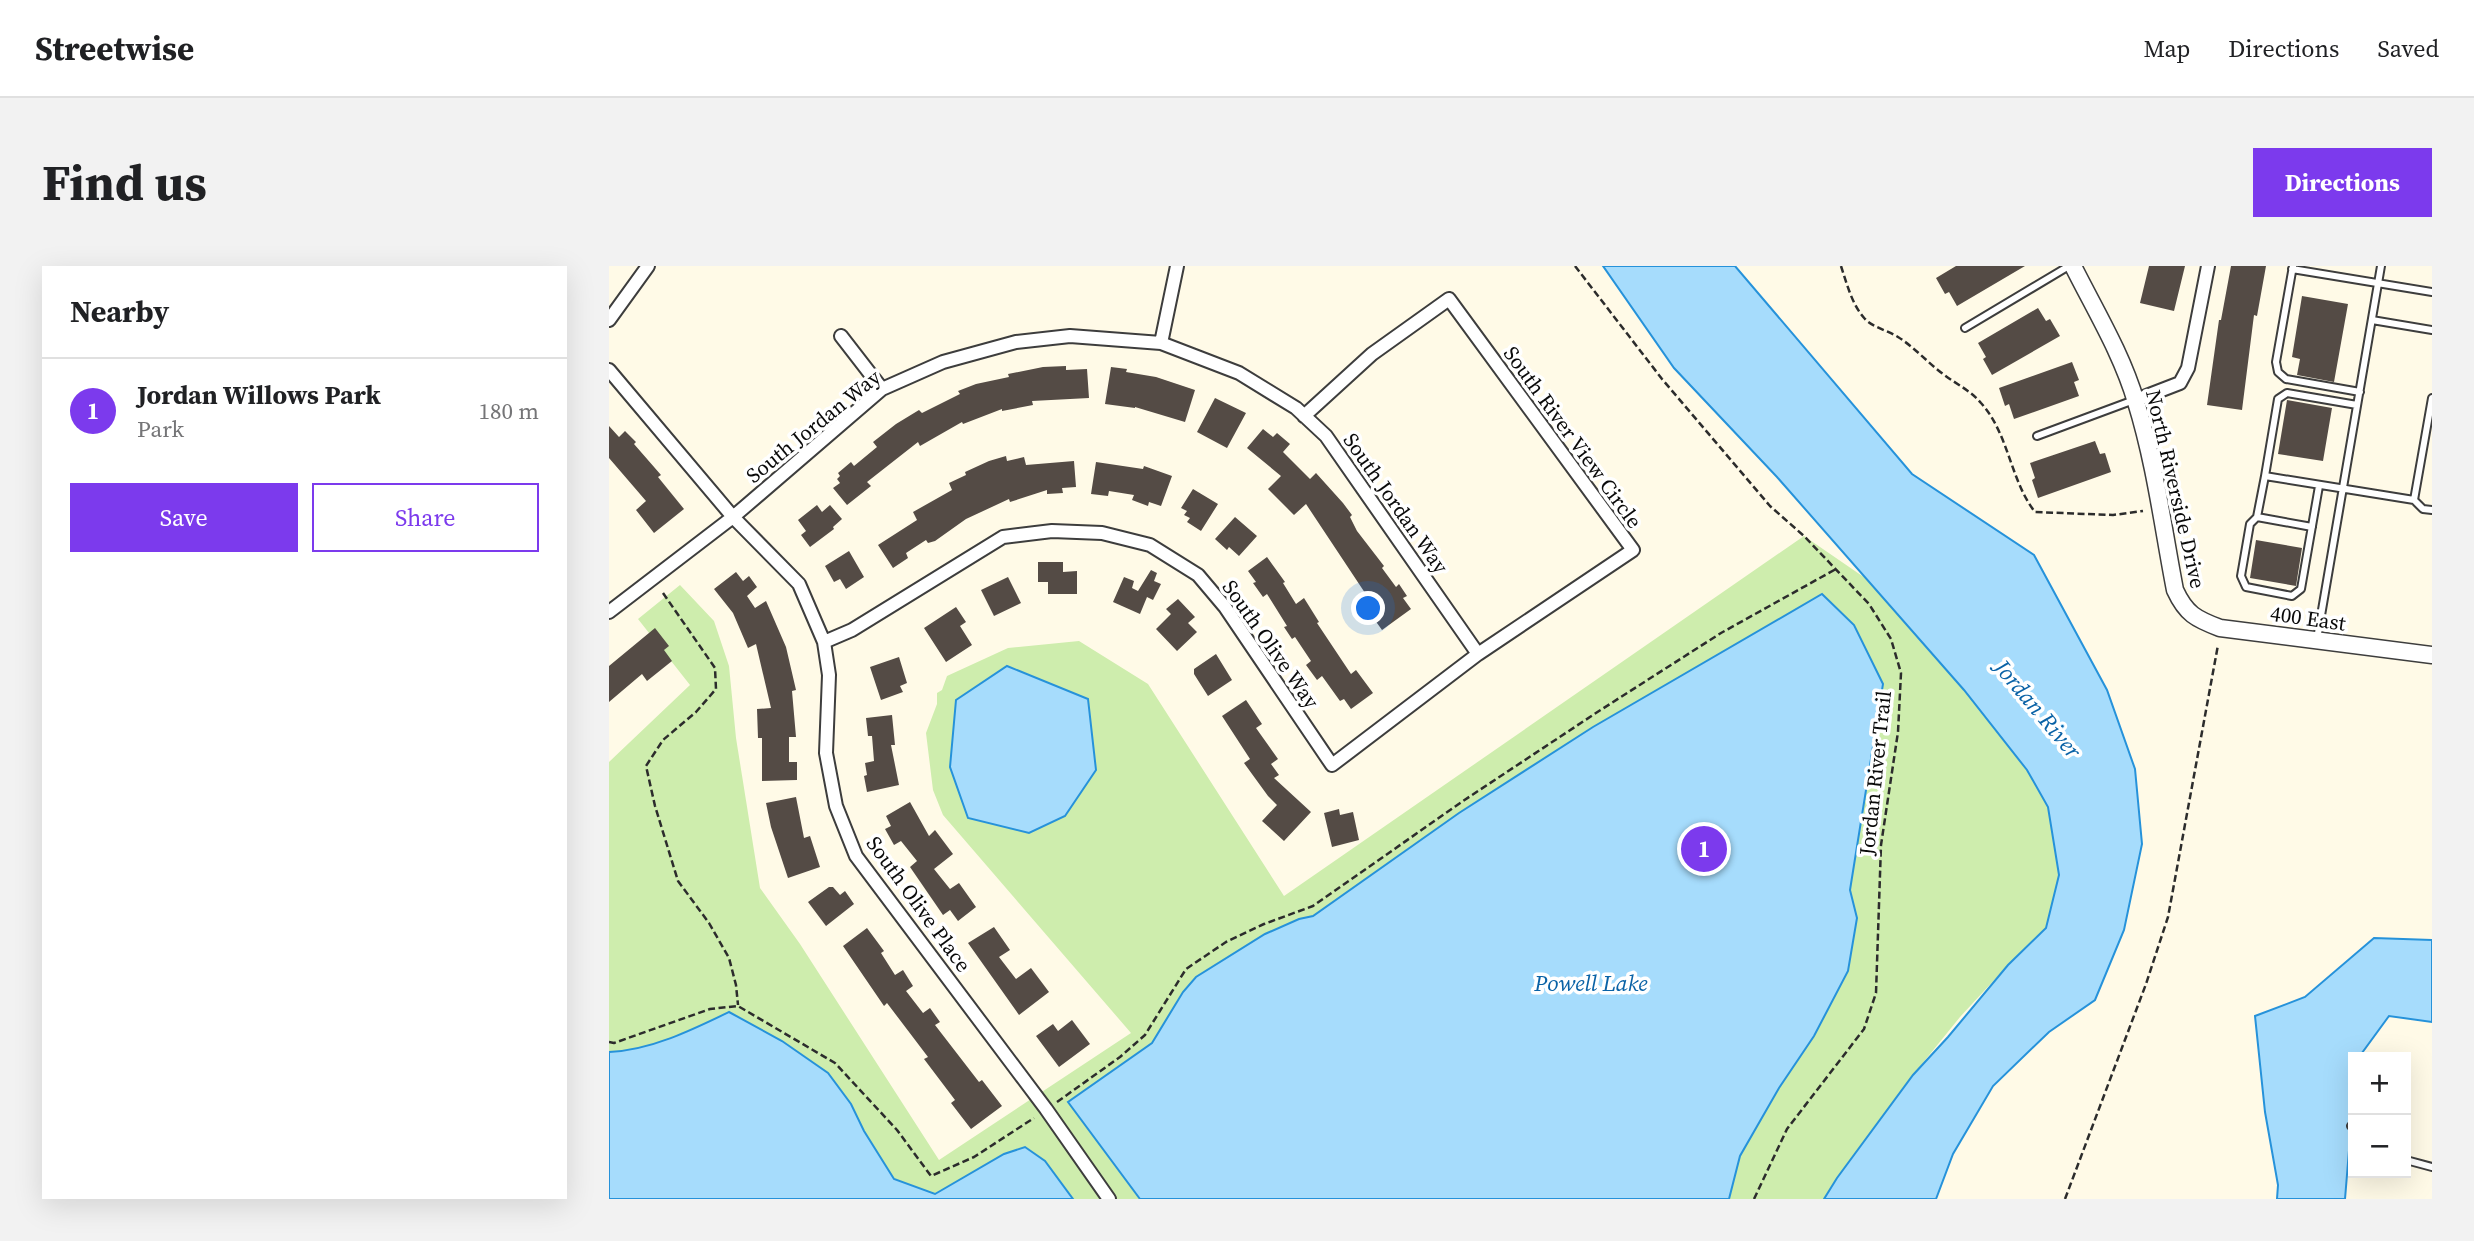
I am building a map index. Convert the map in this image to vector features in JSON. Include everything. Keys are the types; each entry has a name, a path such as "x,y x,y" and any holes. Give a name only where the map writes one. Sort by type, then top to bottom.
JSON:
{"street":[{"path":"609,320 648,266"},
{"path":"1161,343 1177,266"},
{"name":"North Riverside Drive","path":"2071,266 2120,358 2136,400 2147,441 2175,590 2183,608"},
{"path":"2136,400 2180,383 2188,368 2208,266"},
{"name":"South River View Circle","path":"1304,416 1372,354 1449,299 1633,550 1478,654 1332,765"},
{"path":"841,335 882,388"},
{"name":"South Jordan Way","path":"609,611 733,517 882,388 943,362 1016,342 1070,336 1161,343 1239,373 1296,408 1326,436 1478,654"},
{"name":"South Olive Place","path":"609,370 733,517 799,584 824,642 829,675 826,753 836,806 856,856 1046,1109 1109,1199"},
{"name":"South Olive Way","path":"824,642 852,630 1003,537 1052,531 1102,533 1150,545 1198,575 1225,607 1332,765"},
{"name":"400 East","path":"2183,608 2202,621 2220,628 2432,655"}],"lane":[{"path":"1965,328 2071,266"},
{"path":"2317,640 2381,266"},
{"path":"2360,391 2285,380 2278,372 2276,362 2293,268 2432,292"},
{"path":"2372,320 2432,330"},
{"path":"2319,486 2301,589 2292,596 2246,586 2241,576 2250,524 2257,517 2278,399 2287,393 2357,405"},
{"path":"2037,436 2136,400"},
{"path":"2414,500 2432,403"},
{"path":"2265,476 2414,500 2423,509 2432,510"},
{"path":"2257,517 2312,527"},
{"path":"2411,1161 2432,1167"}],"path":[{"name":"Jordan River Trail","path":"1575,266 1662,379 1770,506 1869,604 1891,639 1901,673 1898,732 1881,845 1876,993 1864,1029 1787,1129 1754,1199"},
{"path":"1841,266 1851,296 1864,318 1874,327 1887,330 1909,344 1942,374 1967,389 1982,403 2005,443 2028,502 2035,512 2113,515 2143,511"},
{"path":"1059,1101 1120,1057 1145,1035 1186,969 1226,942 1264,924 1313,906 1463,801 1599,711 1721,633 1836,569"},
{"path":"663,593 715,668 716,689 696,712 663,740 646,766 678,881 709,923 729,958 738,1006"},
{"path":"2065,1199 2146,984 2168,917 2220,628"},
{"path":"609,1042 614,1043 710,1009 738,1006 835,1063 897,1130 931,1176 974,1157 1036,1117"}],"green space":[{"path":"1804,536 1871,582 1964,690 2027,770 2048,806 2059,875 2046,928 1960,1017 1913,1075 1824,1199 609,1199 609,762 690,685 638,619 680,585 714,621 729,666 736,738 760,888 800,944 939,1160 1131,1033 943,815 933,790 926,733 937,704 937,693 942,690 947,676 1008,648 1079,641 1148,684 1284,896"}],"water":[{"name":"Jordan River","path":"1603,266 1735,266 1912,474 2034,555 2107,690 2135,769 2142,844 2124,930 2095,1000 2049,1032 1993,1086 1953,1154 1936,1199 1824,1199 1913,1075 2008,965 2046,928 2059,875 2048,807 2027,770 1964,690 1777,477 1674,368"},
{"name":"Powell Lake","path":"1822,594 1854,625 1883,684 1850,890 1857,918 1848,971 1814,1036 1779,1088 1740,1156 1729,1199 1140,1199 1068,1102 1152,1043 1183,992 1196,977 1265,934 1299,919 1313,916 1459,813 1593,727"},
{"path":"1007,666 1088,699 1096,770 1065,816 1029,833 968,818 950,767 956,700"},
{"path":"2374,938 2432,940 2432,1022 2389,1016 2363,1052 2348,1052 2348,1162 2345,1199 2277,1199 2278,1185 2265,1112 2255,1016 2305,997"},
{"path":"729,1012 782,1041 828,1073 851,1104 864,1131 894,1179 935,1194 1004,1154 1025,1147 1045,1161 1073,1199 609,1199 609,1052 656,1043"}],"building":[{"path":"1956,266 2025,266 1957,306 1949,292 1945,294 1936,278"},
{"path":"2149,266 2185,266 2174,311 2140,303"},
{"path":"2231,266 2266,266 2257,316 2254,315 2242,410 2207,405 2219,320"},
{"path":"2302,296 2348,304 2334,382 2297,375 2300,359 2292,357"},
{"path":"2038,308 2046,321 2050,319 2060,336 1992,375 1978,343"},
{"path":"2072,362 2079,380 2074,382 2079,396 2014,419 2009,404 2005,406 1999,388"},
{"path":"1066,366 1066,370 1087,369 1089,398 1032,401 1033,405 1002,409 963,424 962,422 920,446 918,442 867,482 871,486 847,505 833,488 840,483 837,479 840,476 838,473 851,462 854,466 877,447 873,442 919,410 922,413 960,394 958,391 1009,377 1008,374 1043,367"},
{"path":"1111,367 1127,369 1126,372 1156,377 1195,390 1185,422 1135,407 1105,404"},
{"path":"1215,398 1246,413 1227,448 1197,432"},
{"path":"2287,400 2332,408 2323,461 2278,454"},
{"path":"609,426 619,437 625,431 636,442 634,444 661,475 658,477 684,509 654,533 636,510 646,501 609,458"},
{"path":"1263,429 1273,437 1277,433 1290,444 1283,452 1310,479 1316,473 1343,503 1352,515 1350,517 1357,531 1384,566 1382,568 1396,587 1399,584 1407,596 1403,598 1411,609 1382,630 1367,609 1373,605 1306,504 1294,515 1268,489 1281,476 1247,448"},
{"path":"2095,441 2100,454 2105,453 2111,472 2038,498 2030,463"},
{"path":"1006,456 1007,461 1024,457 1026,465 1074,461 1076,487 1062,488 1063,493 1047,494 1047,490 1010,502 1009,499 966,519 935,541 928,543 926,540 906,553 908,558 893,568 878,545 917,520 913,512 952,490 949,483 966,475 965,472"},
{"path":"1096,462 1143,469 1144,466 1172,476 1161,506 1149,502 1148,506 1132,500 1134,495 1109,491 1108,496 1091,494"},
{"path":"1193,489 1218,504 1201,531 1187,522 1190,518 1184,515 1187,511 1181,508"},
{"path":"817,505 822,512 830,505 842,519 834,529 810,547 801,535 806,531 798,520"},
{"path":"1235,517 1257,536 1239,556 1215,539"},
{"path":"2256,540 2302,548 2296,586 2250,578"},
{"path":"849,551 864,577 846,589 840,579 834,582 825,566"},
{"path":"1267,557 1285,582 1283,583 1296,604 1304,598 1351,674 1356,670 1373,693 1351,709 1344,699 1340,701 1322,676 1317,680 1306,665 1311,661 1295,637 1292,639 1284,627 1287,626 1267,594 1263,597 1253,583 1256,582 1248,571"},
{"path":"1038,562 1063,562 1063,572 1077,571 1077,594 1048,594 1048,582 1038,582"},
{"path":"1151,570 1157,573 1154,581 1161,584 1153,600 1147,597 1140,614 1113,602 1124,577 1134,581 1132,588 1138,591"},
{"path":"736,572 743,581 749,576 757,587 747,596 755,608 766,601 786,647 796,690 792,691 796,737 789,737 789,762 797,762 797,780 762,781 762,738 758,738 757,709 771,708 756,644 748,648 733,613 714,589"},
{"path":"1008,577 1021,603 994,616 981,590"},
{"path":"1178,599 1195,617 1188,623 1197,632 1177,651 1156,629 1171,614 1166,609"},
{"path":"956,607 966,622 960,626 972,645 946,662 924,628"},
{"path":"655,628 669,646 664,650 672,661 647,681 642,674 609,702 609,666"},
{"path":"1216,654 1232,680 1208,696 1194,674 1194,669"},
{"path":"899,657 907,683 900,686 903,692 881,700 870,667"},
{"path":"1246,700 1262,724 1256,728 1278,759 1271,764 1279,775 1274,778 1311,812 1284,841 1262,821 1277,805 1244,763 1250,759 1222,716"},
{"path":"892,715 895,745 891,745 899,785 867,792 865,763 874,761 872,736 868,736 866,718"},
{"path":"796,797 804,838 810,836 820,867 788,878 766,803"},
{"path":"910,802 929,836 935,830 953,854 934,869 950,889 959,883 976,907 958,921 950,910 943,915 910,867 917,861 901,841 894,845 885,829 891,826 886,816"},
{"path":"1339,809 1340,815 1353,812 1359,840 1332,847 1324,813"},
{"path":"833,887 840,895 845,891 854,904 826,926 808,902"},
{"path":"994,927 1010,950 999,957 1016,979 1031,968 1049,992 1019,1015 968,943"},
{"path":"867,928 884,951 881,953 895,975 903,970 913,986 906,991 923,1013 930,1008 940,1022 935,1025 979,1082 982,1080 1002,1106 971,1129 951,1103 955,1100 924,1059 928,1057 887,1003 884,1006 843,946"},
{"path":"1072,1020 1090,1044 1059,1067 1036,1036 1053,1024 1058,1031"}],"place":[{"name":"Jordan Willows Park","path":"1704,849"}]}
